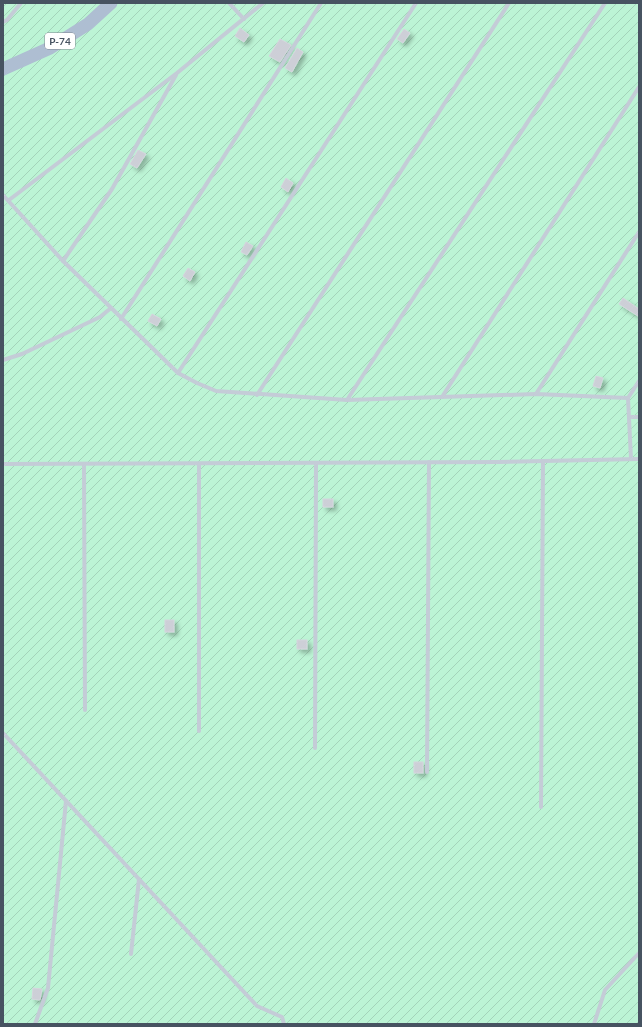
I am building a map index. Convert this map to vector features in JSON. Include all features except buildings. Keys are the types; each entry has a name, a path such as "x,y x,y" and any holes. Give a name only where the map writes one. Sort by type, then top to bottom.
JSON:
{"main road":[{"name":"Р-74","path":"3,69 56,44 88,24 111,3"}],"lane":[{"path":"3,22 8,20 20,3"},
{"path":"229,3 244,19"},
{"path":"8,200 177,73 263,3"},
{"path":"121,319 321,3"},
{"path":"178,372 416,3"},
{"path":"257,395 509,3"},
{"path":"347,400 605,3"},
{"path":"63,261 112,189 177,73"},
{"path":"442,397 639,87"},
{"path":"3,195 63,261 121,319 178,372 197,383 216,391 347,400 536,394 628,398"},
{"path":"536,394 639,232"},
{"path":"3,360 22,354 100,317 111,308"},
{"path":"631,459 628,398 639,381"},
{"path":"629,417 639,416"},
{"path":"3,464 199,464 639,459"},
{"path":"541,807 543,461"},
{"path":"427,772 429,462"},
{"path":"315,748 316,463"},
{"path":"84,464 85,710"},
{"path":"199,464 199,731"},
{"path":"3,733 257,1006 282,1017 284,1024"},
{"path":"35,1024 48,988 66,801"},
{"path":"131,954 139,879"},
{"path":"594,1024 605,990 639,953"}],"green space":[{"path":"3,3 639,3 639,1024 3,1024"}]}
